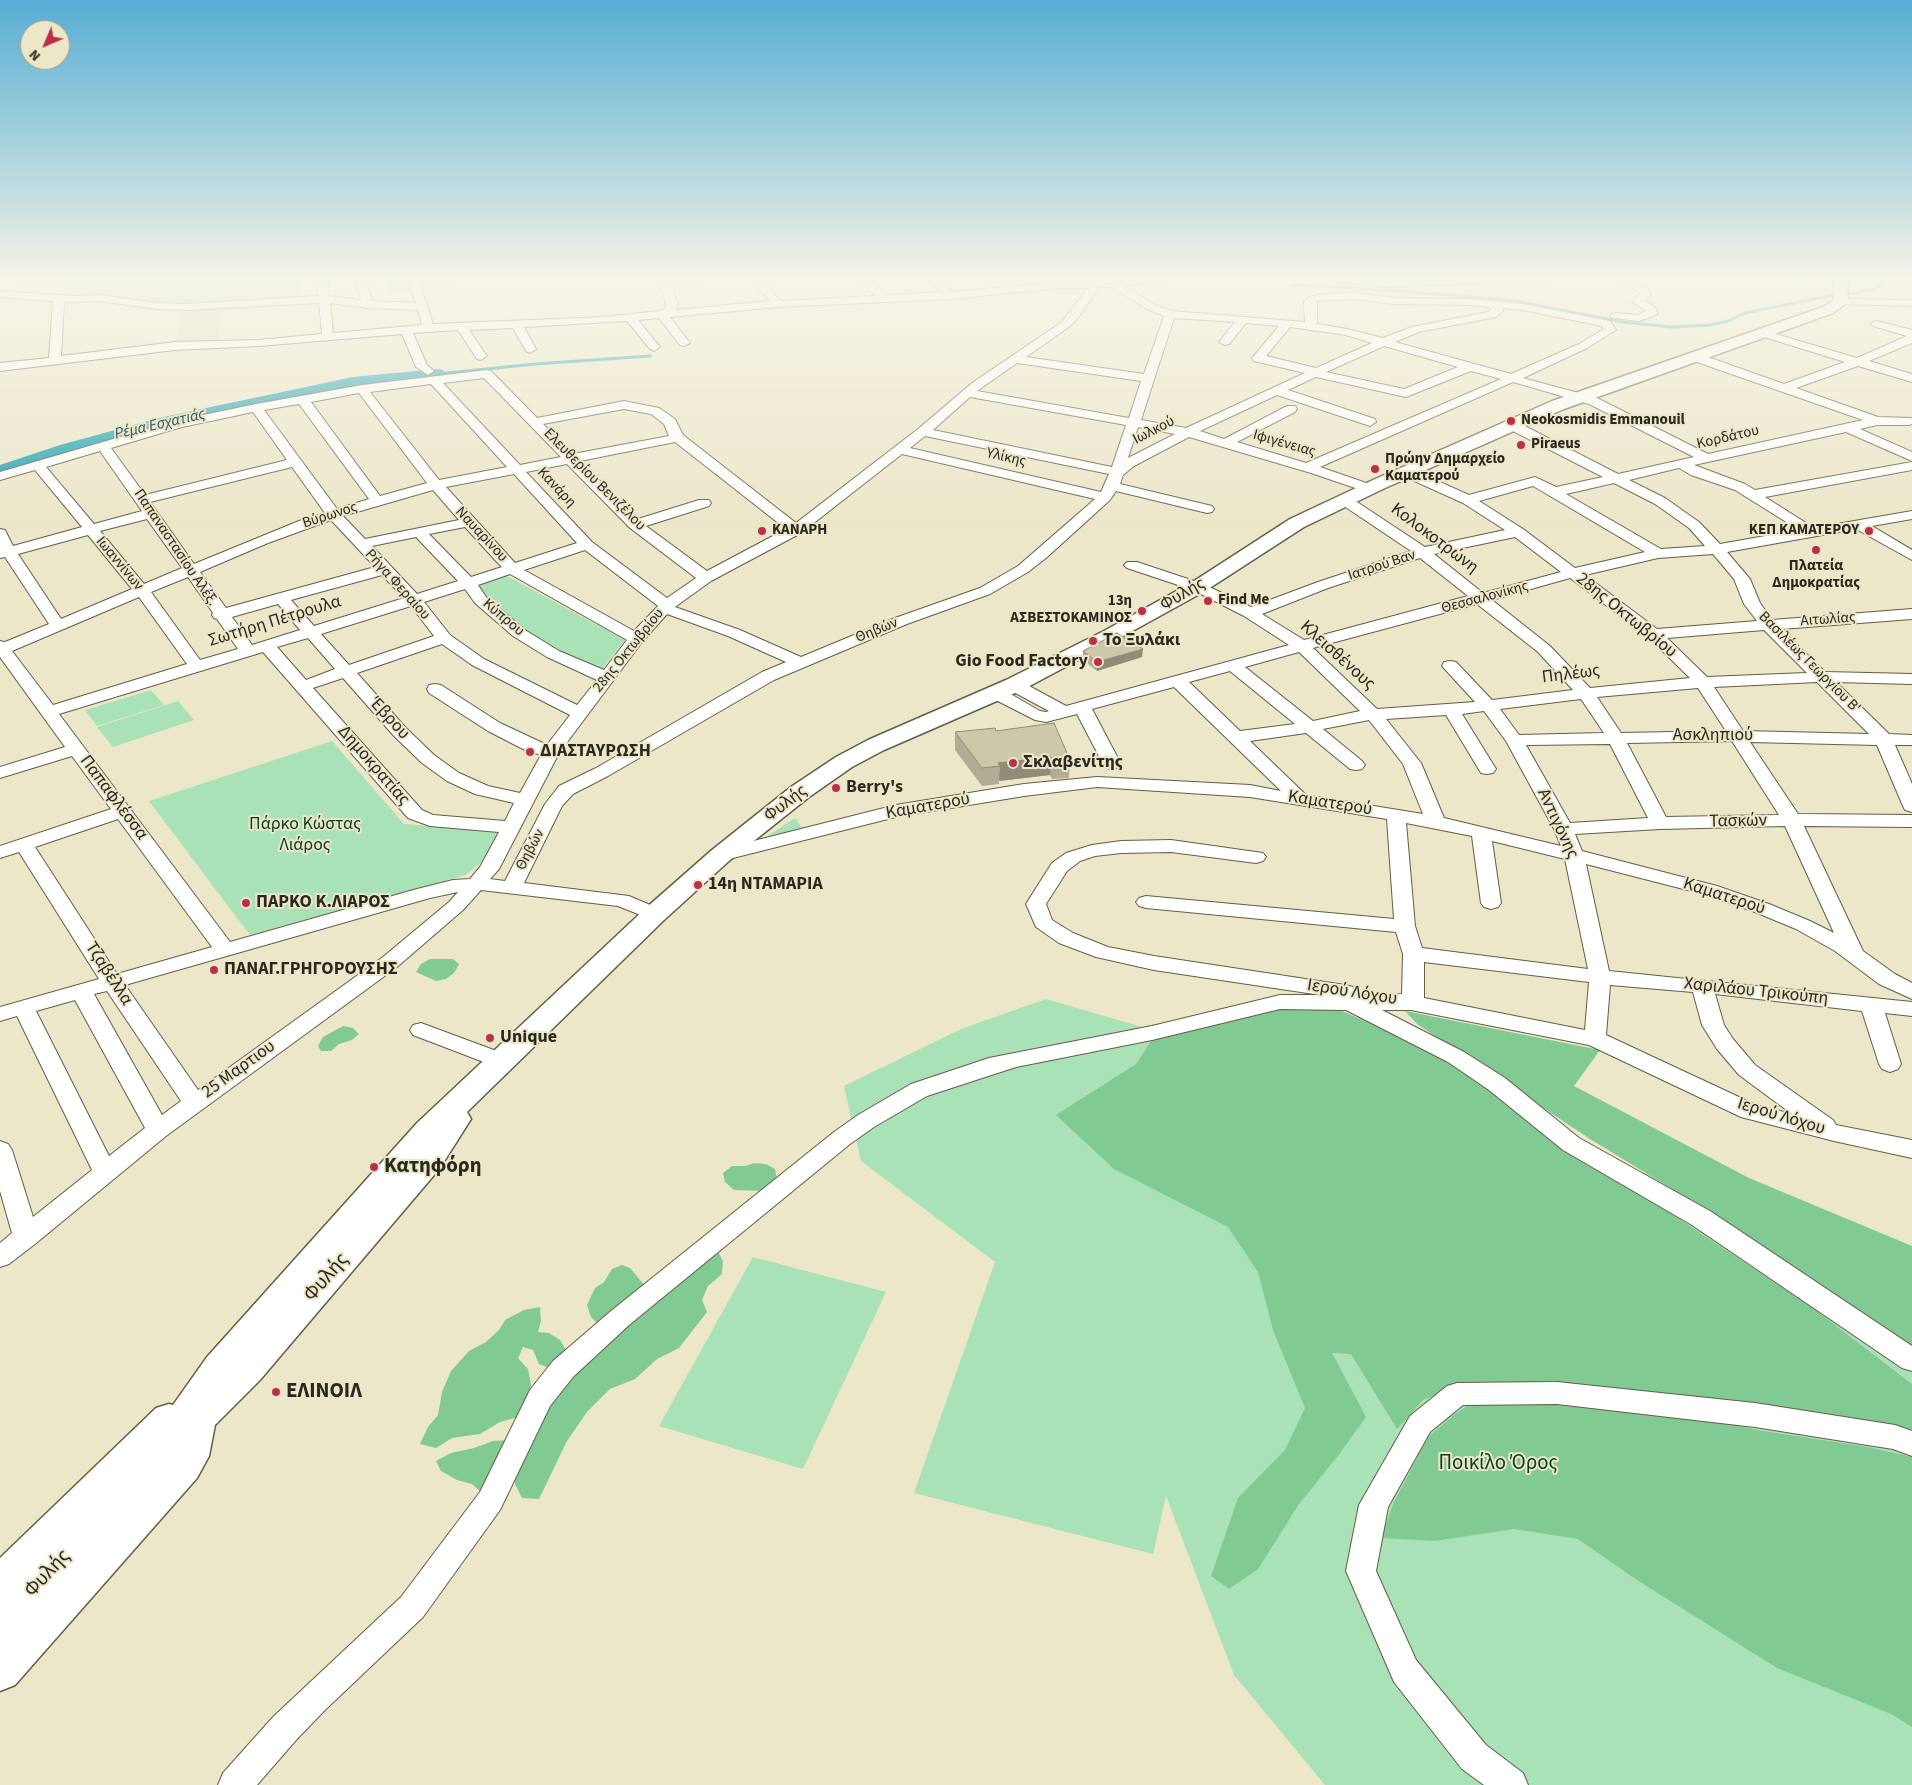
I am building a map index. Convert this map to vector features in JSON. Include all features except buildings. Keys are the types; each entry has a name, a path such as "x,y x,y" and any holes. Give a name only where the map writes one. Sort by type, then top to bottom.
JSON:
{"main road":[{"name":"Φυλής","path":"157,1457 220,1367 408,1153 570,993 655,914 721,855 800,792 844,762 876,745 1005,689 1111,635 1198,587 1297,523 1406,472 1558,405 1688,361"},
{"name":"Φυλής","path":"0,1625 157,1457 247,1370 429,1160 478,1084"},
{"path":"0,1584 85,1503 220,1367"},
{"path":"0,1670 184,1466 190,1456 196,1429 202,1414"}],"street":[{"path":"0,367 51,361"},
{"name":"Κανάρη","path":"420,361 422,367 515,470 587,545 666,606 734,633 799,662"},
{"name":"28ης Οκτωβρίου","path":"477,884 489,869 551,752 636,639 666,606 706,578 796,530 923,432 967,393 1011,361"},
{"path":"1030,361 1149,378"},
{"path":"1112,485 1154,361"},
{"path":"1271,361 1400,394 1469,367"},
{"name":"Ιωλκού","path":"1112,485 1129,463 1188,432 1339,361"},
{"path":"1449,361 1593,401 1708,459"},
{"path":"1308,467 1548,361"},
{"path":"1707,361 1877,420"},
{"path":"1783,389 1857,361"},
{"path":"1859,361 1912,378"},
{"name":"Ελευθερίου Βενιζέλου","path":"431,376 488,375 635,525 706,578"},
{"path":"0,476 180,424 431,376"},
{"name":"Ναυαρίνου","path":"362,389 436,485 512,569 636,639"},
{"path":"1277,391 1370,422"},
{"path":"967,393 1134,422"},
{"path":"1259,399 1336,423"},
{"path":"302,400 377,501"},
{"path":"535,422 624,405 648,409 665,416 678,438 796,530"},
{"name":"Ρήγα Φεραίου","path":"256,408 333,514 414,600 444,638 478,662 580,713"},
{"path":"1226,443 1291,409"},
{"name":"Κορδάτου","path":"1554,492 1683,465 1877,420 1911,421"},
{"name":"Ιφιγένειας","path":"1134,422 1188,432 1308,467 1370,489"},
{"name":"Βασιλέως Γεωργίου Β'","path":"1512,426 1618,479 1660,502 1694,525 1736,570 1742,579 1752,604 1768,625 1884,738 1912,806"},
{"path":"1846,427 1912,457"},
{"path":"923,432 1207,510"},
{"name":"Βύρωνος","path":"1,648 142,592 263,540 333,514 436,485 678,438"},
{"name":"Παπαναστασίου Αλέξ.","path":"102,445 152,512 220,615 248,651"},
{"name":"Υλίκης","path":"900,450 1112,485"},
{"path":"142,500 294,462"},
{"name":"Ιωαννίνων","path":"37,464 142,592 196,667"},
{"path":"1683,465 1696,472 1730,482 1811,532"},
{"path":"1752,495 1912,466"},
{"name":"28ης Οκτωβρίου","path":"1406,472 1468,500 1518,532 1654,634 1703,682 1792,820 1854,954"},
{"path":"1468,500 1535,481 1658,554"},
{"name":"Θηβών","path":"511,888 554,804 566,790 602,772 723,700 768,676 901,621 985,591 1000,583 1041,555 1112,485"},
{"name":"Κολοκοτρώνη","path":"1346,501 1422,552 1544,649 1586,693 1615,737 1660,823"},
{"path":"635,525 704,503"},
{"path":"5,553 152,512"},
{"name":"Θεσσαλονίκης","path":"1005,689 1038,716 1046,717 1302,646 1574,574 1658,554 1718,549 1912,515"},
{"path":"360,544 468,522"},
{"path":"1857,524 1912,556"},
{"name":"Κύπρου","path":"419,532 469,583 480,600 519,633 553,654 607,678"},
{"name":"Ιατρού Βαν","path":"1250,613 1323,585 1422,552 1518,532"},
{"path":"0,533 5,553 58,626"},
{"name":"Σωτήρη Πέτρουλα","path":"49,712 587,545"},
{"name":"Κλεισθένους","path":"1132,565 1198,587 1250,613 1302,646 1373,714 1412,763 1436,822"},
{"path":"220,615 385,569"},
{"name":"Έβρου","path":"281,598 400,732 428,759 453,777 482,790 524,800"},
{"name":"Αιτωλίας","path":"1654,634 1912,614"},
{"path":"303,686 444,638"},
{"name":"Δημοκρατίας","path":"266,645 415,814 430,820 510,827"},
{"name":"Παπαφλέσσα","path":"1,648 225,950"},
{"path":"1233,665 1356,765"},
{"name":"Αντιγόνης","path":"1450,666 1488,706 1514,740 1564,829 1574,855 1600,977 1595,1039"},
{"name":"Πηλέως","path":"1237,737 1309,727 1373,714 1451,710 1586,693 1703,682 1822,678 1912,679"},
{"path":"1177,680 1299,798"},
{"path":"435,690 531,746 551,752"},
{"path":"1083,708 1112,764"},
{"path":"1451,710 1487,769"},
{"name":"Ασκληπιού","path":"1514,740 1738,736 1912,740"},
{"path":"0,773 76,749"},
{"name":"Καματερού","path":"721,855 896,812 1024,790 1112,782 1250,791 1436,822 1710,890 1803,925 1854,954 1888,979 1912,992"},
{"path":"0,852 122,811"},
{"path":"235,1785 291,1722 418,1600 490,1501 540,1398 563,1369 620,1318 834,1144 866,1121 926,1088 1016,1059 1152,1032 1272,1004 1414,1003 1413,954 1405,926 1396,815"},
{"name":"Τασκών","path":"1564,829 1660,823 1792,820 1912,821"},
{"path":"1481,833 1491,903"},
{"name":"Τζαβέλλα","path":"24,844 112,982 194,1102"},
{"name":"Ιερού Λόχου","path":"1256,857 1171,846 1121,847 1092,851 1073,857 1059,867 1036,904 1043,923 1066,938 1103,952 1154,963 1414,1003 1595,1039 1749,1110 1834,1133 1912,1149"},
{"path":"0,1014 453,886 477,884 622,900 655,914"},
{"name":"25 Μαρτιου","path":"0,1258 105,1171 194,1102 390,962 434,926 477,884"},
{"path":"1146,902 1405,926"},
{"name":"Χαριλάου Τρικούπη","path":"1413,954 1600,977 1912,1009"},
{"path":"1702,986 1713,1025 1725,1044 1747,1070 1834,1133"},
{"path":"82,990 158,1130"},
{"path":"1347,1002 1412,1033 1456,1058 1496,1084 1571,1144 1701,1218 1912,1360"},
{"path":"1871,1004 1890,1064"},
{"path":"23,1007 105,1171"},
{"path":"421,1030 502,1061"},
{"path":"0,1150 26,1237"},
{"path":"1511,1785 1474,1757 1405,1671 1361,1571 1374,1505 1420,1424 1457,1394 1557,1393 1754,1415 1895,1437 1912,1444"}],"green space":[{"path":"505,575 625,640 602,669 579,661 539,642 508,618 475,586"},
{"path":"151,690 164,705 97,726 85,710"},
{"path":"178,701 194,720 113,747 97,727"},
{"name":"Πάρκο Κώστας Λιάρος","path":"332,741 404,824 500,831 490,855 466,875 250,935 149,801"},
{"path":"795,818 804,830 777,837 774,835 766,837"},
{"path":"430,959 453,959 459,964 454,973 446,979 436,981 416,972 421,964"},
{"name":"Ποικίλο Όρος","path":"1046,999 1765,1208 1912,1260 1912,1785 1325,1785 1234,1675 1166,1496 1153,1554 914,1493 995,1262 861,1161 844,1086 961,1029"},
{"path":"1293,1006 1342,1011 1428,1048 1814,1309 1912,1384 1912,1438 1472,1383 1424,1399 1397,1429 1351,1354 1332,1353 1366,1417 1299,1504 1258,1569 1229,1589 1211,1576 1238,1498 1285,1450 1305,1408 1273,1330 1258,1272 1228,1227 1114,1169 1056,1115 1136,1064 1153,1038"},
{"path":"1405,1011 1600,1050 1574,1086 1749,1178 1912,1246 1912,1350 1733,1226 1590,1139 1417,1024"},
{"path":"343,1026 353,1028 359,1034 352,1040 339,1044 331,1051 321,1051 318,1046 323,1037"},
{"path":"754,1163 766,1164 775,1169 777,1179 763,1191 734,1190 725,1182 723,1173 732,1166 746,1166"},
{"path":"717,1250 723,1261 722,1274 708,1286 702,1300 707,1312 679,1348 657,1359 635,1379 610,1389 587,1412 567,1441 539,1499 522,1498 515,1484 516,1466 564,1378"},
{"path":"753,1257 886,1292 803,1469 659,1426"},
{"path":"622,1265 630,1268 645,1286 598,1324 591,1317 587,1305 595,1288 604,1282 612,1269"},
{"path":"540,1307 541,1321 538,1332 549,1333 560,1340 566,1350 552,1369 539,1364 533,1350 523,1347 518,1358 528,1369 531,1385 527,1402 519,1417 500,1422 480,1434 452,1438 436,1448 420,1444 428,1427 438,1415 442,1392 451,1371 469,1351 486,1342 499,1330 505,1320 524,1310"},
{"path":"1522,1399 1683,1414 1763,1431 1868,1447 1912,1457 1912,1727 1891,1714 1777,1668 1637,1580 1578,1539 1514,1529 1435,1541 1381,1538 1394,1502 1428,1437 1455,1414 1473,1402"},
{"path":"508,1440 481,1492 472,1484 457,1480 441,1471 436,1461 451,1453 474,1448 493,1441"}],"waterway":[{"name":"Ρέμα Εσχατιάς","path":"437,374 574,361"},
{"name":"Ρέμα Εσχατιάς","path":"0,472 67,449 166,422 353,383 437,374"}],"place":[{"name":"Neokosmidis Emmanouil","path":"1511,421"},
{"name":"Piraeus","path":"1521,445"},
{"name":"Πρώην Δημαρχείο Καματερού","path":"1375,469"},
{"name":"ΚΑΝΑΡΗ","path":"762,531"},
{"name":"ΚΕΠ ΚΑΜΑΤΕΡΟΥ","path":"1869,531"},
{"name":"Πλατεία Δημοκρατίας","path":"1816,550"},
{"name":"Find Me","path":"1208,601"},
{"name":"13η ΑΣΒΕΣΤΟΚΑΜΙΝΟΣ","path":"1142,611"},
{"name":"Το Ξυλάκι","path":"1093,641"},
{"name":"Gio Food Factory","path":"1098,662"},
{"name":"ΔΙΑΣΤΑΥΡΩΣΗ","path":"530,752"},
{"name":"Σκλαβενίτης","path":"1013,763"},
{"name":"Berry's","path":"836,788"},
{"name":"14η ΝΤΑΜΑΡΙΑ","path":"698,885"},
{"name":"ΠΑΡΚΟ Κ.ΛΙΑΡΟΣ","path":"246,903"},
{"name":"ΠΑΝΑΓ.ΓΡΗΓΟΡΟΥΣΗΣ","path":"214,970"},
{"name":"Unique","path":"490,1038"},
{"name":"Κατηφόρη","path":"374,1167"},
{"name":"ΕΛΙΝΟΙΛ","path":"276,1392"}]}
